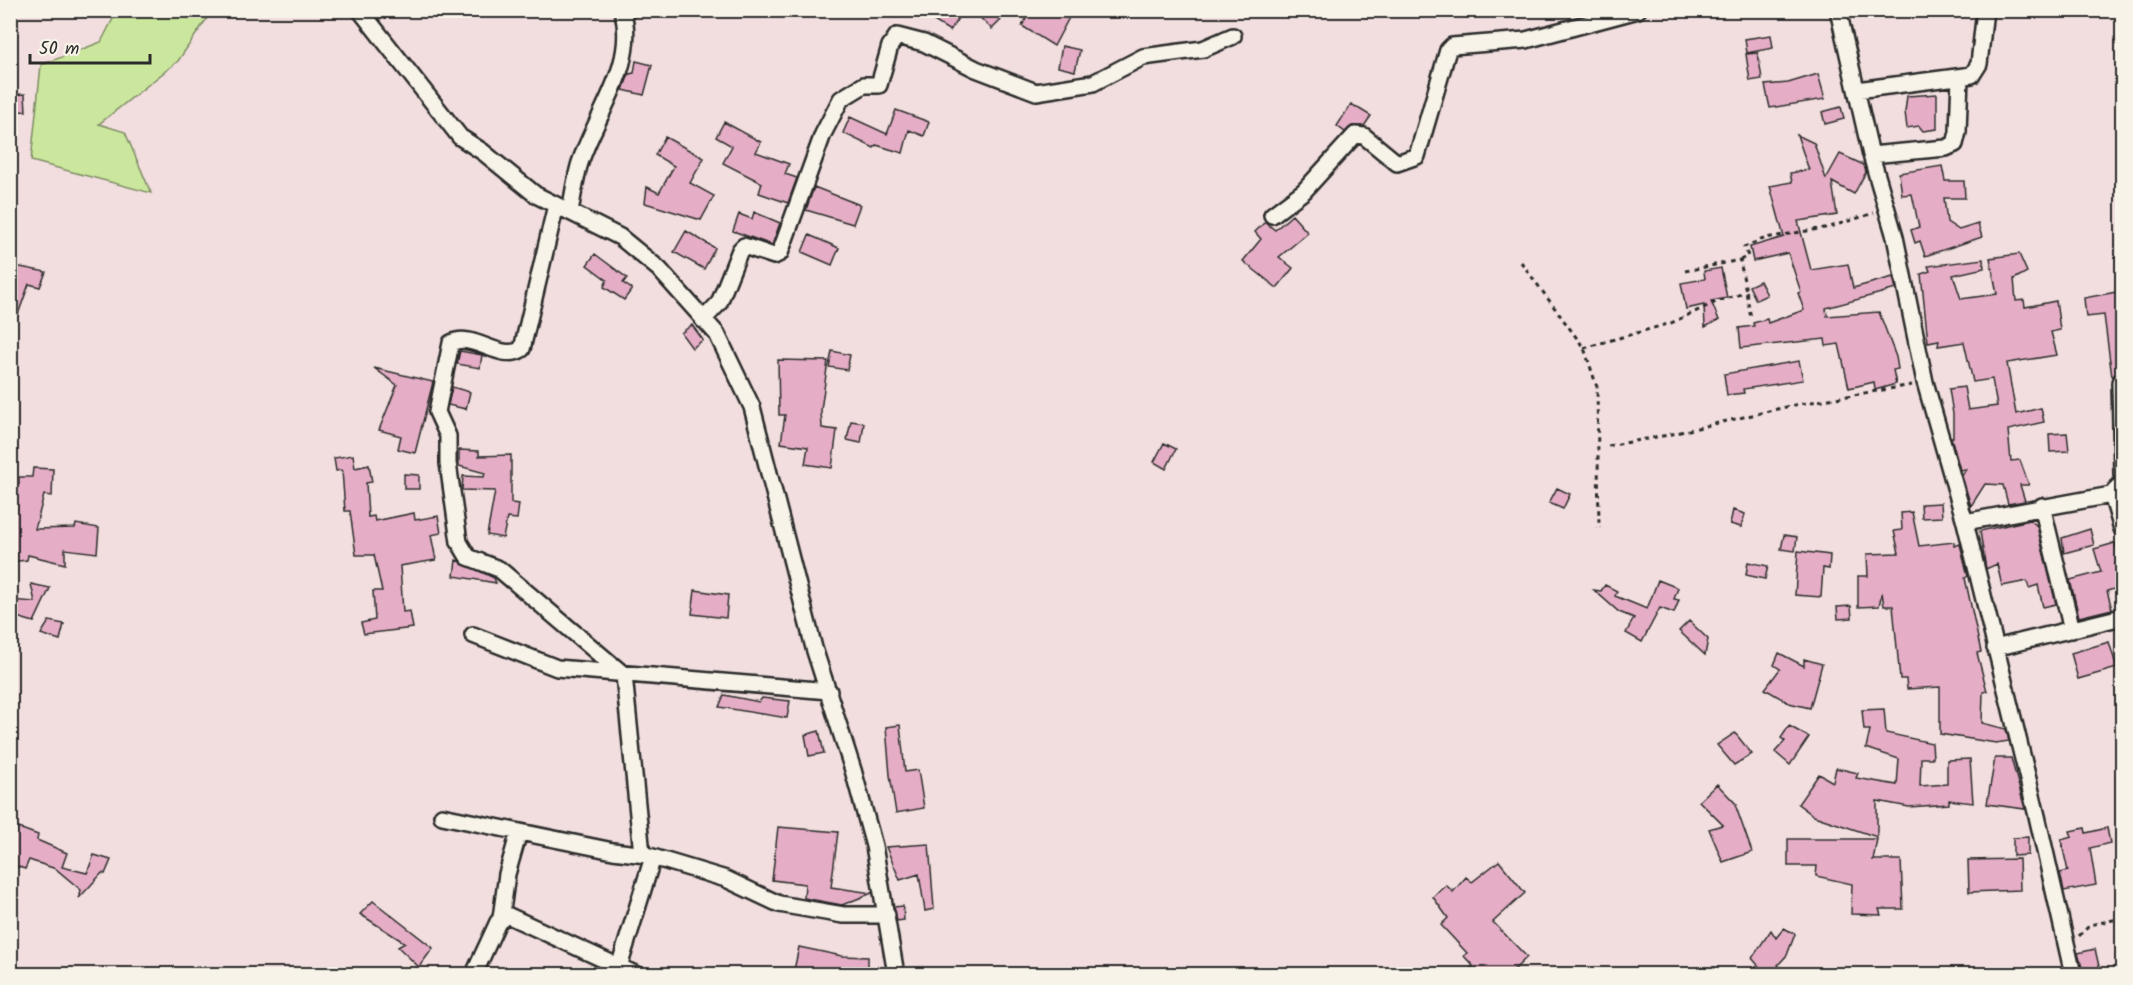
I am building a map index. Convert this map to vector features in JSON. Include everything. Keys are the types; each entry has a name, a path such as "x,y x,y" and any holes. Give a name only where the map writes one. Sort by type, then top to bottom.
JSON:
{"street":[{"path":"360,10 460,137 483,152 536,195 628,244 659,269 717,334 752,407 814,648 874,846 896,975"},
{"path":"619,967 647,855 624,675 499,569 468,557 464,552 459,542 448,463 448,436 437,415 451,344 462,340 511,353 522,349 563,208 622,64 628,28 622,10"},
{"path":"1272,215 1304,190 1355,135 1364,136 1394,161 1407,161 1419,152 1448,50 1452,46 1516,42 1638,10"},
{"path":"1838,10 1871,155 1895,237 1925,382 1965,522 2073,975"},
{"path":"1857,90 1972,75 1979,64 1984,10"},
{"path":"703,320 719,303 740,250 744,246 774,256 780,253 823,134 837,106 841,99 862,86 879,85 890,46 897,36 924,43 976,69 1036,92 1093,83 1143,57 1203,49 1233,36"},
{"path":"1871,155 1946,148 1954,144 1958,132 1960,77"},
{"path":"2120,382 2122,474"},
{"path":"2122,480 2117,494 2122,529"},
{"path":"1965,522 2117,494"},
{"path":"2042,506 2072,630"},
{"path":"1995,648 2122,617"},
{"path":"473,635 557,668 828,691"},
{"path":"442,816 613,851 647,855 726,879 774,902 843,915 887,915"},
{"path":"474,975 501,918 507,874 519,832"},
{"path":"501,918 507,915 514,916 635,975"}],"path":[{"path":"1685,271 1740,260 1748,256 1744,247 1766,238 1830,226 1887,209"},
{"path":"1740,260 1748,292 1751,318"},
{"path":"1521,262 1584,348 1597,387 1599,528"},
{"path":"1584,348 1671,323 1716,302 1748,292"},
{"path":"1608,446 1668,435 1794,405 1839,400 1925,382"},
{"path":"2067,948 2090,925 2122,918"}],"green space":[{"path":"117,11 212,11 178,61 99,124 125,132 151,193 31,161 41,65 101,42"}],"building":[{"path":"916,10 963,10 950,31"},
{"path":"972,10 990,10 1001,20 992,29"},
{"path":"1031,10 1073,10 1054,46 1022,26"},
{"path":"1771,35 1773,48 1747,53 1745,39"},
{"path":"1062,46 1080,50 1075,71 1058,67"},
{"path":"1758,53 1762,79 1750,81 1746,54"},
{"path":"636,61 652,65 644,95 623,90 629,74 634,73"},
{"path":"1818,74 1825,99 1770,108 1765,85 1788,83"},
{"path":"25,94 26,111 10,112 10,95"},
{"path":"1937,94 1937,129 1923,131 1919,126 1907,128 1905,112 1907,96"},
{"path":"1351,104 1371,116 1364,126 1352,126 1345,132 1337,126"},
{"path":"1841,107 1844,119 1825,124 1822,112"},
{"path":"896,110 929,122 924,136 909,130 903,153 876,145 874,148 843,133 850,117 887,134"},
{"path":"724,122 761,142 756,152 789,164 785,174 797,178 788,203 759,193 762,183 723,163 732,146 716,137"},
{"path":"1797,135 1814,143 1826,179 1840,154 1864,165 1866,172 1854,194 1832,182 1837,215 1798,221 1811,270 1848,264 1853,288 1893,277 1896,289 1826,308 1827,316 1879,312 1896,357 1898,369 1893,370 1896,384 1875,390 1874,382 1849,388 1839,344 1826,346 1825,339 1741,348 1739,328 1754,326 1753,323 1767,319 1768,323 1804,310 1798,293 1801,292 1788,253 1753,261 1750,247 1784,237 1770,186 1792,182 1790,173 1809,170"},
{"path":"665,137 704,158 690,183 714,196 701,220 645,203 647,187 659,193 674,166 655,155"},
{"path":"1942,166 1945,181 1964,181 1965,198 1944,198 1947,222 1959,230 1978,224 1982,237 1925,256 1920,241 1915,243 1911,230 1919,227 1912,194 1902,195 1899,173"},
{"path":"814,187 860,205 853,224 806,210"},
{"path":"754,212 780,223 772,245 733,231 739,214 752,219"},
{"path":"1292,215 1308,233 1279,257 1293,268 1277,288 1243,261 1261,239 1255,232 1265,222 1275,230"},
{"path":"686,231 715,248 704,269 674,252"},
{"path":"809,235 839,248 832,265 802,252"},
{"path":"595,254 627,278 623,283 632,289 624,300 604,287 607,280 587,265"},
{"path":"2019,254 2027,272 2014,279 2016,301 2024,300 2025,307 2056,301 2060,330 2051,332 2057,355 2007,363 2016,414 2041,408 2044,422 2008,430 2011,461 2020,460 2029,485 2020,485 2025,501 2008,504 2003,485 1985,484 1971,506 1962,476 1966,469 1960,470 1951,437 1953,437 1953,414 1949,389 1964,387 1968,410 1997,406 1992,379 1973,382 1964,342 1938,346 1939,340 1928,342 1921,274 1930,271 1928,266 1983,259 1984,268 1953,275 1961,299 1997,294 1990,258"},
{"path":"10,265 46,272 40,287 29,284 12,331"},
{"path":"1721,268 1727,298 1711,301 1719,320 1705,327 1704,305 1686,309 1681,283 1705,279 1704,271"},
{"path":"1760,281 1767,295 1756,300 1749,286"},
{"path":"2122,291 2122,373 2112,377 2104,315 2086,317 2084,298"},
{"path":"692,325 703,340 692,348 681,333"},
{"path":"460,351 482,355 480,368 457,364"},
{"path":"832,351 850,355 847,370 829,367"},
{"path":"778,360 828,361 821,410 822,428 837,430 832,468 805,464 808,447 781,443 785,415 779,415"},
{"path":"1799,361 1803,380 1743,389 1744,393 1727,395 1724,374"},
{"path":"374,368 433,382 415,453 398,449 401,436 379,430 397,385"},
{"path":"452,387 470,392 466,409 448,405"},
{"path":"851,421 864,423 861,443 847,440"},
{"path":"2067,433 2069,451 2050,452 2049,434"},
{"path":"1164,443 1176,449 1166,469 1154,462"},
{"path":"459,450 479,451 479,456 511,455 511,503 519,504 517,519 507,518 503,538 487,535 495,491 462,490 463,476 484,477 485,473 459,466"},
{"path":"353,455 355,468 369,465 372,482 366,483 368,517 374,516 375,521 414,513 415,520 438,516 441,533 431,535 436,560 400,566 403,612 410,611 413,628 364,634 361,623 375,620 373,591 382,591 374,555 356,555 350,511 345,511 342,470 336,471 334,458"},
{"path":"33,468 53,469 52,496 44,495 35,529 75,528 76,524 99,528 97,553 65,549 65,564 28,555 27,560 10,562 10,483 19,484 19,477 32,477"},
{"path":"404,474 419,475 419,489 404,489"},
{"path":"1557,488 1570,494 1563,509 1549,503"},
{"path":"1941,503 1942,517 1922,518 1921,504"},
{"path":"1733,510 1745,514 1741,527 1730,524"},
{"path":"1912,512 1919,546 1954,542 1954,546 1960,544 1981,652 1977,653 1987,691 1983,692 1982,723 2006,729 2009,741 1996,743 1940,734 1940,687 1907,689 1906,679 1900,679 1893,606 1884,606 1882,592 1879,606 1858,607 1858,576 1868,576 1867,554 1899,553 1894,531 1902,530 1901,513"},
{"path":"2030,520 2037,526 2056,604 2043,607 2038,585 2029,588 2027,581 2002,586 1997,564 1986,569 1980,531"},
{"path":"2090,529 2094,545 2064,553 2062,538"},
{"path":"1784,535 1797,537 1795,551 1781,549"},
{"path":"2115,543 2121,563 2115,564 2121,587 2107,591 2112,609 2079,617 2070,580 2101,572 2094,549"},
{"path":"1798,551 1830,555 1829,569 1823,568 1821,597 1795,595"},
{"path":"456,560 494,578 496,583 454,576"},
{"path":"1748,562 1768,566 1765,579 1746,575"},
{"path":"1658,580 1678,588 1674,599 1679,600 1674,613 1660,608 1642,642 1626,633 1634,618 1619,612 1594,590 1601,591 1605,585 1617,591 1615,596 1647,609"},
{"path":"31,584 50,588 34,622 10,615 10,600 35,602"},
{"path":"695,590 728,595 726,618 692,614"},
{"path":"1851,606 1852,618 1838,619 1837,607"},
{"path":"49,621 64,624 60,640 41,634"},
{"path":"1689,621 1708,639 1705,655 1679,631"},
{"path":"2109,642 2117,668 2078,679 2071,653"},
{"path":"1779,653 1804,666 1804,659 1822,664 1810,708 1789,703 1765,689 1780,669 1774,665"},
{"path":"724,695 759,702 762,698 790,701 787,718 719,707"},
{"path":"1884,709 1886,733 1932,743 1933,758 1921,758 1920,786 1947,784 1947,760 1970,759 1973,803 1949,800 1949,804 1909,807 1877,801 1877,837 1814,816 1798,804 1819,774 1833,782 1836,768 1858,773 1856,778 1897,785 1899,759 1866,748 1870,730 1864,730 1862,710"},
{"path":"900,725 905,772 918,770 924,808 896,813 886,727"},
{"path":"1789,726 1809,737 1790,765 1775,752 1785,741 1781,738"},
{"path":"819,731 824,753 809,756 805,735"},
{"path":"1735,733 1752,754 1734,765 1717,745"},
{"path":"1995,758 2011,758 2025,809 1987,804"},
{"path":"1717,784 1737,805 1752,852 1723,862 1709,829 1723,825 1699,801"},
{"path":"16,827 38,835 37,840 67,853 62,867 87,873 94,855 111,860 105,874 102,873 79,898 81,890 56,869 29,860 25,869 10,864 10,843"},
{"path":"778,827 838,832 831,887 872,893 842,905 804,898 805,884 772,880"},
{"path":"2085,828 2086,833 2107,828 2110,843 2090,848 2096,885 2064,891 2060,873 2068,871 2061,840 2072,837 2070,831"},
{"path":"2028,837 2028,855 2013,856 2013,838"},
{"path":"1788,839 1877,839 1873,860 1901,860 1903,909 1879,909 1881,915 1851,914 1852,884 1816,876 1817,866 1788,866"},
{"path":"929,844 934,909 925,911 919,874 900,880 886,847"},
{"path":"2019,859 2020,890 1969,892 1968,860"},
{"path":"1499,861 1525,893 1493,922 1527,957 1509,975 1463,975 1473,966 1464,956 1467,953 1441,925 1448,918 1433,897 1446,885 1453,892 1466,877 1472,882"},
{"path":"373,901 433,948 419,967 398,947 405,943 360,914"},
{"path":"903,906 904,920 897,921 894,907"},
{"path":"1784,928 1795,934 1787,955 1778,965 1789,975 1766,975 1752,958 1771,930 1776,938"},
{"path":"799,947 842,956 868,957 868,975 793,975"},
{"path":"2095,949 2101,975 2084,975 2078,953"}]}
